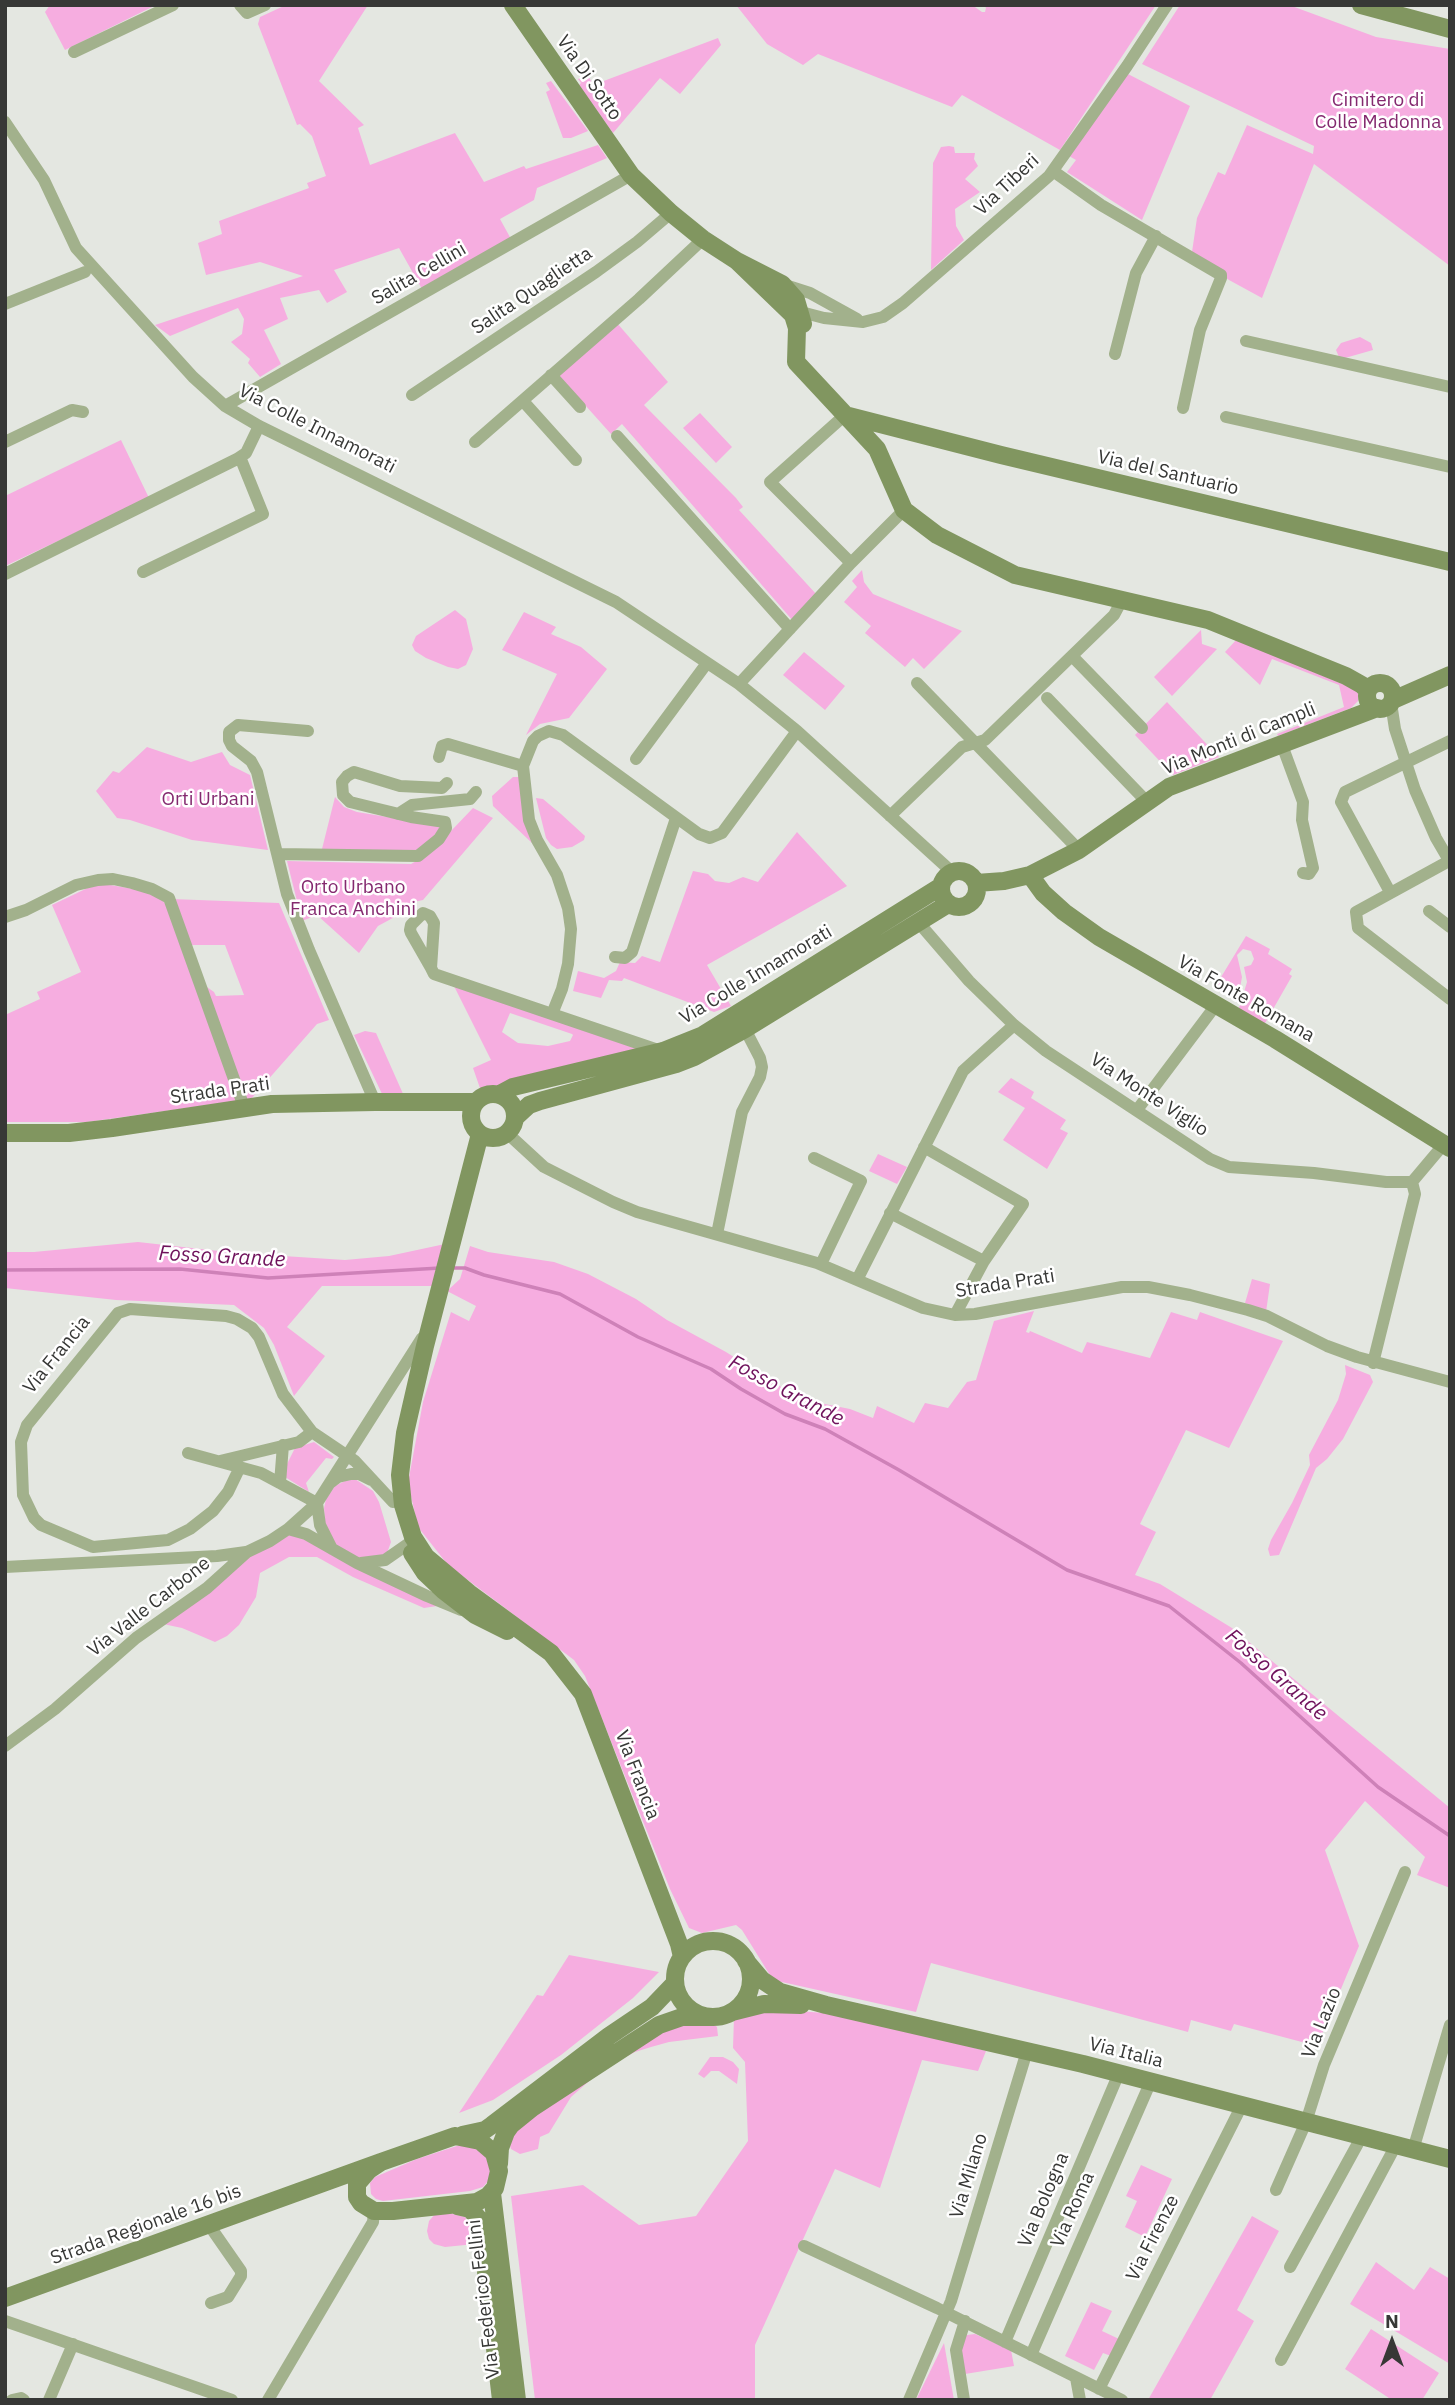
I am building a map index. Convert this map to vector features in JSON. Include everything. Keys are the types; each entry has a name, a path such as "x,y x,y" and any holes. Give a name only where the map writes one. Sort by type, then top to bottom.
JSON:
{"street":[{"path":"74,52 173,5"},
{"path":"240,5 247,13 265,5"},
{"name":"Via Di Sotto","path":"513,5 631,175 703,239 737,261"},
{"name":"Via Tiberi","path":"837,315 863,323 883,317 896,309 1053,172 1167,5"},
{"path":"1361,5 1402,11 1450,29"},
{"name":"Via Colle Innamorati","path":"5,122 44,180 76,248 193,377 225,406 259,426 616,602 739,684 797,731 952,873"},
{"path":"1053,172 1101,205 1217,272 1222,278 1200,330 1183,408"},
{"name":"Salita Cellini","path":"225,406 631,175"},
{"name":"Salita Quaglietta","path":"412,395 596,272 671,213"},
{"path":"1115,354 1136,273 1156,236"},
{"path":"475,442 639,299 703,239"},
{"path":"76,248 85,272 113,295 118,294"},
{"path":"737,261 757,281 797,310 837,315"},
{"path":"737,261 782,284 801,289 837,315"},
{"path":"5,304 85,272"},
{"path":"782,284 797,310 796,362 877,449 904,510 937,536 1015,575 1208,620 1346,676 1362,685 1379,702 1395,729 1424,813 1449,861 1356,912 1358,928 1450,999"},
{"path":"797,340 814,325 837,315"},
{"path":"1246,341 1450,387"},
{"path":"551,375 580,407"},
{"path":"523,401 576,460"},
{"path":"5,442 72,410 83,412"},
{"path":"845,415 770,482 851,563"},
{"name":"Via del Santuario","path":"845,415 1450,562"},
{"path":"1226,417 1450,467"},
{"path":"5,574 240,457 246,453 259,426"},
{"path":"877,449 883,426"},
{"path":"617,436 790,629"},
{"path":"143,572 263,514 240,457"},
{"path":"739,684 904,510"},
{"path":"890,817 962,747 985,740 1114,615 1122,600"},
{"path":"1072,656 1142,728"},
{"path":"636,760 707,663"},
{"name":"Via Monti di Campli","path":"976,883 1004,881 1030,875 1079,850 1169,787 1348,719 1379,702 1450,676"},
{"path":"917,683 1079,850"},
{"path":"1047,698 1147,802"},
{"path":"309,732 242,725 234,726 229,732 230,744 251,761 257,772 287,894 375,1101"},
{"path":"552,1014 568,964 570,929 568,908 556,875 529,820 523,766 529,749 538,736 549,731 556,733 699,834 710,838 722,833 797,731"},
{"path":"1390,892 1341,802 1345,792 1450,741"},
{"path":"439,757 442,746 448,744 523,766"},
{"path":"1282,745 1303,802 1302,820 1313,868 1309,874 1303,873"},
{"path":"278,854 413,857 424,853 439,839 446,828 445,822 398,814 348,800 342,791 344,778 358,772 400,786 442,788 447,783"},
{"path":"398,814 412,806 470,799 476,792"},
{"path":"615,957 625,958 632,952 676,818"},
{"path":"442,1103 476,1129 493,1138 512,1129 516,1116 529,1105 676,1064 745,1029 919,923 944,896 944,878 952,873 966,872 976,883 977,893 971,903 962,908 944,896"},
{"name":"Via Fonte Romana","path":"1030,875 1044,893 1082,926 1312,1061 1447,1146"},
{"path":"5,917 26,910 76,885 98,880 113,879 132,883 169,898 244,1107"},
{"name":"Via Colle Innamorati","path":"500,1094 513,1087 663,1051 703,1035 944,896"},
{"path":"1429,911 1450,927"},
{"name":"Via Monte Viglio","path":"919,923 969,981 1014,1025 1046,1051 1210,1159 1230,1167 1412,1182"},
{"path":"431,968 434,974 663,1051"},
{"path":"1138,1110 1216,1005"},
{"path":"858,1280 964,1071 1014,1025"},
{"path":"717,1234 742,1112 760,1077 762,1067 761,1058 745,1029"},
{"path":"476,1129 471,1116 475,1102 486,1094 500,1094 512,1103 516,1116"},
{"name":"Strada Prati","path":"5,1133 69,1133 244,1107 375,1101 475,1102"},
{"name":"Via Francia","path":"475,1615 428,1578 410,1540 390,1474 407,1385 425,1346 435,1313 476,1129"},
{"name":"Strada Prati","path":"507,1133 544,1167 637,1212 821,1264 923,1308 954,1315 996,1311 1122,1287 1148,1287 1248,1310 1267,1316 1327,1346 1373,1363 1450,1382"},
{"path":"1373,1363 1415,1194 1412,1182 1447,1146"},
{"path":"924,1147 1023,1204 984,1261 954,1315"},
{"path":"814,1158 861,1181 821,1264"},
{"path":"890,1213 984,1261"},
{"name":"Via Francia","path":"240,1467 228,1492 213,1511 190,1529 168,1540 93,1548 41,1525 34,1518 23,1494 20,1442 27,1425 118,1313 130,1309 226,1316 252,1328 259,1337 283,1394 312,1432 346,1454 399,1508"},
{"name":"Via Francia","path":"288,1529 317,1503 346,1454 410,1359 435,1313"},
{"path":"275,1401 289,1401"},
{"path":"218,1461 299,1442 312,1432"},
{"path":"280,1483 283,1446"},
{"path":"188,1453 261,1472 317,1503 320,1525 332,1549"},
{"path":"329,1483 338,1477 355,1474 375,1481"},
{"name":"Via Francia","path":"288,1529 306,1534 357,1563 475,1615 524,1640 558,1662"},
{"name":"Via Valle Carbone","path":"5,1746 55,1709 135,1638 207,1588 247,1552 288,1529"},
{"path":"357,1563 385,1560 410,1540"},
{"name":"Via Francia","path":"410,1540 437,1567 540,1644 573,1679 587,1703 682,1957"},
{"path":"5,1567 217,1556 247,1552"},
{"name":"Via Lazio","path":"1276,2190 1306,2122 1324,2065 1405,1871"},
{"name":"Via Francia","path":"666,1909 689,1934 709,1942"},
{"path":"368,2207 393,2211 450,2206 481,2201 492,2193 499,2171 500,2148 506,2132 531,2108 659,2025 682,2017 710,2017 732,2012 741,2005 748,1995 750,1972 746,1961 730,1946 720,1942 709,1942 691,1948 676,1969 675,1983 682,2003 700,2015 710,2017"},
{"name":"Via Italia","path":"746,1961 768,1986 826,2005 1119,2073 1450,2159"},
{"path":"455,2136 477,2133 492,2125 598,2044 652,2007 675,1983"},
{"name":"Via Italia","path":"732,2012 764,2004 826,2005"},
{"path":"1281,2360 1404,2148 1450,2025"},
{"name":"Via Milano","path":"909,2400 947,2312 1027,2051"},
{"name":"Via Bologna","path":"1005,2342 1119,2073"},
{"name":"Via Roma","path":"1031,2355 1151,2081"},
{"name":"Via Firenze","path":"1099,2389 1242,2105"},
{"path":"455,2136 480,2141 491,2149 499,2171"},
{"name":"Strada Regionale 16 bis","path":"5,2298 455,2136"},
{"path":"1290,2267 1362,2136"},
{"path":"268,2400 373,2222 368,2207 357,2197 357,2184 369,2170 381,2162"},
{"name":"Strada Regionale 16 bis","path":"302,2192 338,2192 368,2207"},
{"name":"Via Federico Fellini","path":"492,2193 517,2400"},
{"name":"Via Federico Fellini","path":"450,2206 470,2209 480,2220 500,2400"},
{"path":"209,2225 241,2271 229,2297 211,2303"},
{"path":"804,2246 947,2312 1122,2400"},
{"path":"5,2321 232,2400"},
{"path":"964,2400 956,2350 965,2321"},
{"path":"49,2400 73,2344"},
{"path":"1076,2378 1080,2400"},
{"path":"12,2400 24,2400"}],"green space":[{"path":"50,5 156,5 65,50 45,12"},
{"path":"286,5 368,5 319,81 364,125 358,128 370,165 455,133 484,182 524,166 526,169 598,145 607,158 537,188 534,200 500,219 511,239 422,289 399,248 334,270 347,292 327,303 319,290 280,298 288,319 264,330 281,364 260,377 248,363 250,359 231,342 242,334 244,319 238,308 170,336 155,325 303,276 260,262 206,275 198,243 222,234 219,221 309,188 307,183 326,176 312,136 300,124 297,125 258,24 260,17"},
{"path":"736,5 972,5 985,12 984,5 1156,5 1060,150 962,95 952,107 818,54 803,65 767,44"},
{"name":"Cimitero di Colle Madonna","path":"1180,5 1289,5 1376,37 1450,49 1450,266 1314,164 1262,298 1229,280 1192,252 1197,218 1218,172 1225,175 1247,125 1313,154 1314,146 1142,64"},
{"path":"718,38 721,45 680,94 660,78 613,133 579,85 581,83 578,79 588,75 593,85"},
{"path":"1126,73 1190,106 1142,220 1067,172 1076,160 1069,156"},
{"path":"551,81 588,131 571,138 563,138 546,92 550,90 546,83"},
{"path":"941,147 954,147 955,153 975,153 974,159 978,166 965,179 980,192 955,209 956,226 964,240 931,270 933,163"},
{"path":"617,323 668,382 644,405 736,498 743,507 739,510 817,595 794,622 622,424 611,434 559,376"},
{"path":"1360,337 1371,343 1373,350 1345,358 1339,357 1336,350 1341,343"},
{"path":"700,413 732,447 716,463 683,428"},
{"path":"121,440 149,498 5,566 5,496"},
{"path":"862,570 864,582 873,594 962,631 924,669 913,658 905,667 865,633 871,626 844,602 857,587 852,581"},
{"path":"455,610 466,619 473,649 466,665 458,669 426,658 415,651 412,645 416,636"},
{"path":"524,612 556,627 551,634 581,647 607,669 569,718 540,724 526,735 557,674 502,650"},
{"path":"1201,630 1202,644 1217,649 1172,696 1154,677"},
{"path":"1237,639 1359,691 1358,701 1351,708 1278,736 1277,734 1344,707 1339,685 1272,659 1260,685 1225,652"},
{"path":"804,652 845,686 825,710 783,675"},
{"path":"1167,702 1219,757 1173,775 1135,735"},
{"name":"Orti Urbani","path":"147,747 191,762 222,752 230,765 250,775 268,850 192,840 117,818 96,791 113,771 119,773"},
{"path":"513,777 522,777 532,843 493,806 492,796"},
{"path":"335,797 344,807 357,812 442,826 438,834 415,853 322,849"},
{"path":"536,798 543,799 561,814 585,836 584,840 572,847 557,849 551,845 546,838"},
{"name":"Orto Urbano Franca Anchini","path":"473,808 493,818 423,900 409,903 402,913 378,926 359,953 317,915 302,921 287,861 411,864 429,854"},
{"path":"797,832 847,886 707,965 731,1006 714,1012 624,978 622,981 609,980 601,998 573,991 578,971 604,978 616,971 620,962 635,963 642,956 660,962 693,871 708,874 715,881 729,883 743,877 758,882"},
{"path":"98,883 146,891 162,900 170,909 194,978 216,996 244,995 225,945 188,945 171,899 279,903 329,1020 317,1024 251,1099 87,1122 5,1122 5,1015 40,999 37,992 81,972 52,905"},
{"path":"1246,936 1270,949 1268,954 1292,969 1289,974 1292,976 1264,1025 1238,1009 1241,1004 1236,1000 1243,995 1247,982 1244,967 1251,965 1254,959 1251,951 1243,949 1237,955 1242,977 1240,988 1227,994 1215,987"},
{"path":"454,986 646,1048 486,1089 482,1094 473,1068 491,1060","holes":["510,1013 572,1034 570,1041 548,1046 518,1043 502,1032"]},
{"path":"365,1031 376,1033 404,1096 383,1096 354,1035"},
{"path":"1011,1078 1034,1092 1031,1098 1066,1120 1060,1129 1068,1133 1047,1169 1003,1140 1025,1108 998,1092"},
{"path":"878,1154 907,1167 897,1184 869,1171"},
{"path":"138,1242 237,1253 345,1260 389,1256 445,1244 433,1286 322,1286 287,1327 325,1356 294,1396 274,1345 264,1328 234,1305 116,1300 5,1288 5,1252 34,1252"},
{"path":"470,1246 488,1252 554,1262 588,1274 726,1352 800,1399 850,1409 873,1418 877,1406 914,1423 925,1403 948,1408 967,1382 976,1380 994,1321 1034,1311 1026,1332 1030,1331 1082,1353 1087,1342 1150,1358 1171,1312 1197,1320 1200,1312 1283,1341 1229,1448 1186,1430 1140,1524 1156,1532 1135,1575 1160,1584 1232,1628 1450,1808 1450,1888 1417,1875 1425,1857 1365,1801 1325,1850 1359,1946 1317,2046 1234,2024 1231,2031 1191,2020 1188,2032 931,1963 916,2012 773,1980 742,1930 736,1925 702,1933 689,1928 670,1889 585,1676 574,1660 448,1565 418,1527 408,1483 423,1402 451,1312 469,1321 476,1306 447,1291 460,1279"},
{"path":"1252,1279 1270,1284 1266,1312 1245,1303"},
{"path":"1345,1365 1370,1375 1373,1382 1343,1439 1316,1468 1279,1555 1270,1556 1268,1549 1271,1540 1292,1503 1310,1465 1309,1455 1338,1400 1346,1374"},
{"path":"314,1442 334,1457 326,1458 306,1483 309,1492 285,1477 287,1464 295,1448"},
{"path":"355,1479 373,1491 379,1502 391,1542 386,1556 357,1558 337,1547 325,1523 326,1499 335,1486"},
{"path":"288,1529 437,1606 424,1608 353,1577 317,1557 289,1557 260,1573 256,1597 239,1625 227,1636 215,1642 182,1628 163,1624 249,1556"},
{"path":"569,1955 659,1972 633,1998 561,2055 493,2100 459,2113 537,1995 543,1996"},
{"path":"775,2009 823,2013 890,2026 986,2051 978,2071 922,2060 880,2188 835,2169 755,2345 755,2400 535,2400 511,2196 583,2185 639,2225 696,2216 748,2141 745,2062 733,2048 734,2018"},
{"path":"711,2022 717,2027 718,2036 651,2047 604,2068 571,2097 549,2133 540,2137 538,2149 520,2154 511,2149 514,2130 627,2049 677,2026"},
{"path":"710,2057 723,2057 733,2062 739,2069 737,2084 719,2071 711,2071 704,2078 698,2074"},
{"path":"472,2143 493,2163 489,2180 483,2187 470,2191 383,2201 371,2194 370,2183 375,2177 417,2159"},
{"path":"1141,2165 1172,2179 1145,2237 1125,2227 1137,2201 1126,2196"},
{"path":"445,2212 465,2217 473,2229 475,2244 445,2247 434,2244 429,2239 429,2221 436,2213"},
{"path":"1252,2216 1279,2231 1237,2310 1254,2321 1210,2400 1148,2400"},
{"path":"1376,2262 1414,2290 1430,2267 1450,2279 1450,2364 1350,2304"},
{"path":"1091,2302 1112,2311 1102,2331 1119,2339 1111,2356 1103,2353 1094,2370 1065,2356"},
{"path":"1371,2329 1439,2373 1422,2400 1392,2400 1345,2369"},
{"path":"975,2334 1011,2350 1014,2366 965,2374 960,2349 962,2339"},
{"path":"944,2343 954,2400 916,2400"}],"waterway":[{"name":"Fosso Grande","path":"5,1270 180,1269 268,1278 440,1268"},
{"name":"Fosso Grande","path":"451,1268 465,1268 560,1294 638,1337 711,1369 785,1414 825,1429 1067,1570 1169,1606 1241,1663 1378,1787 1450,1836"}]}
